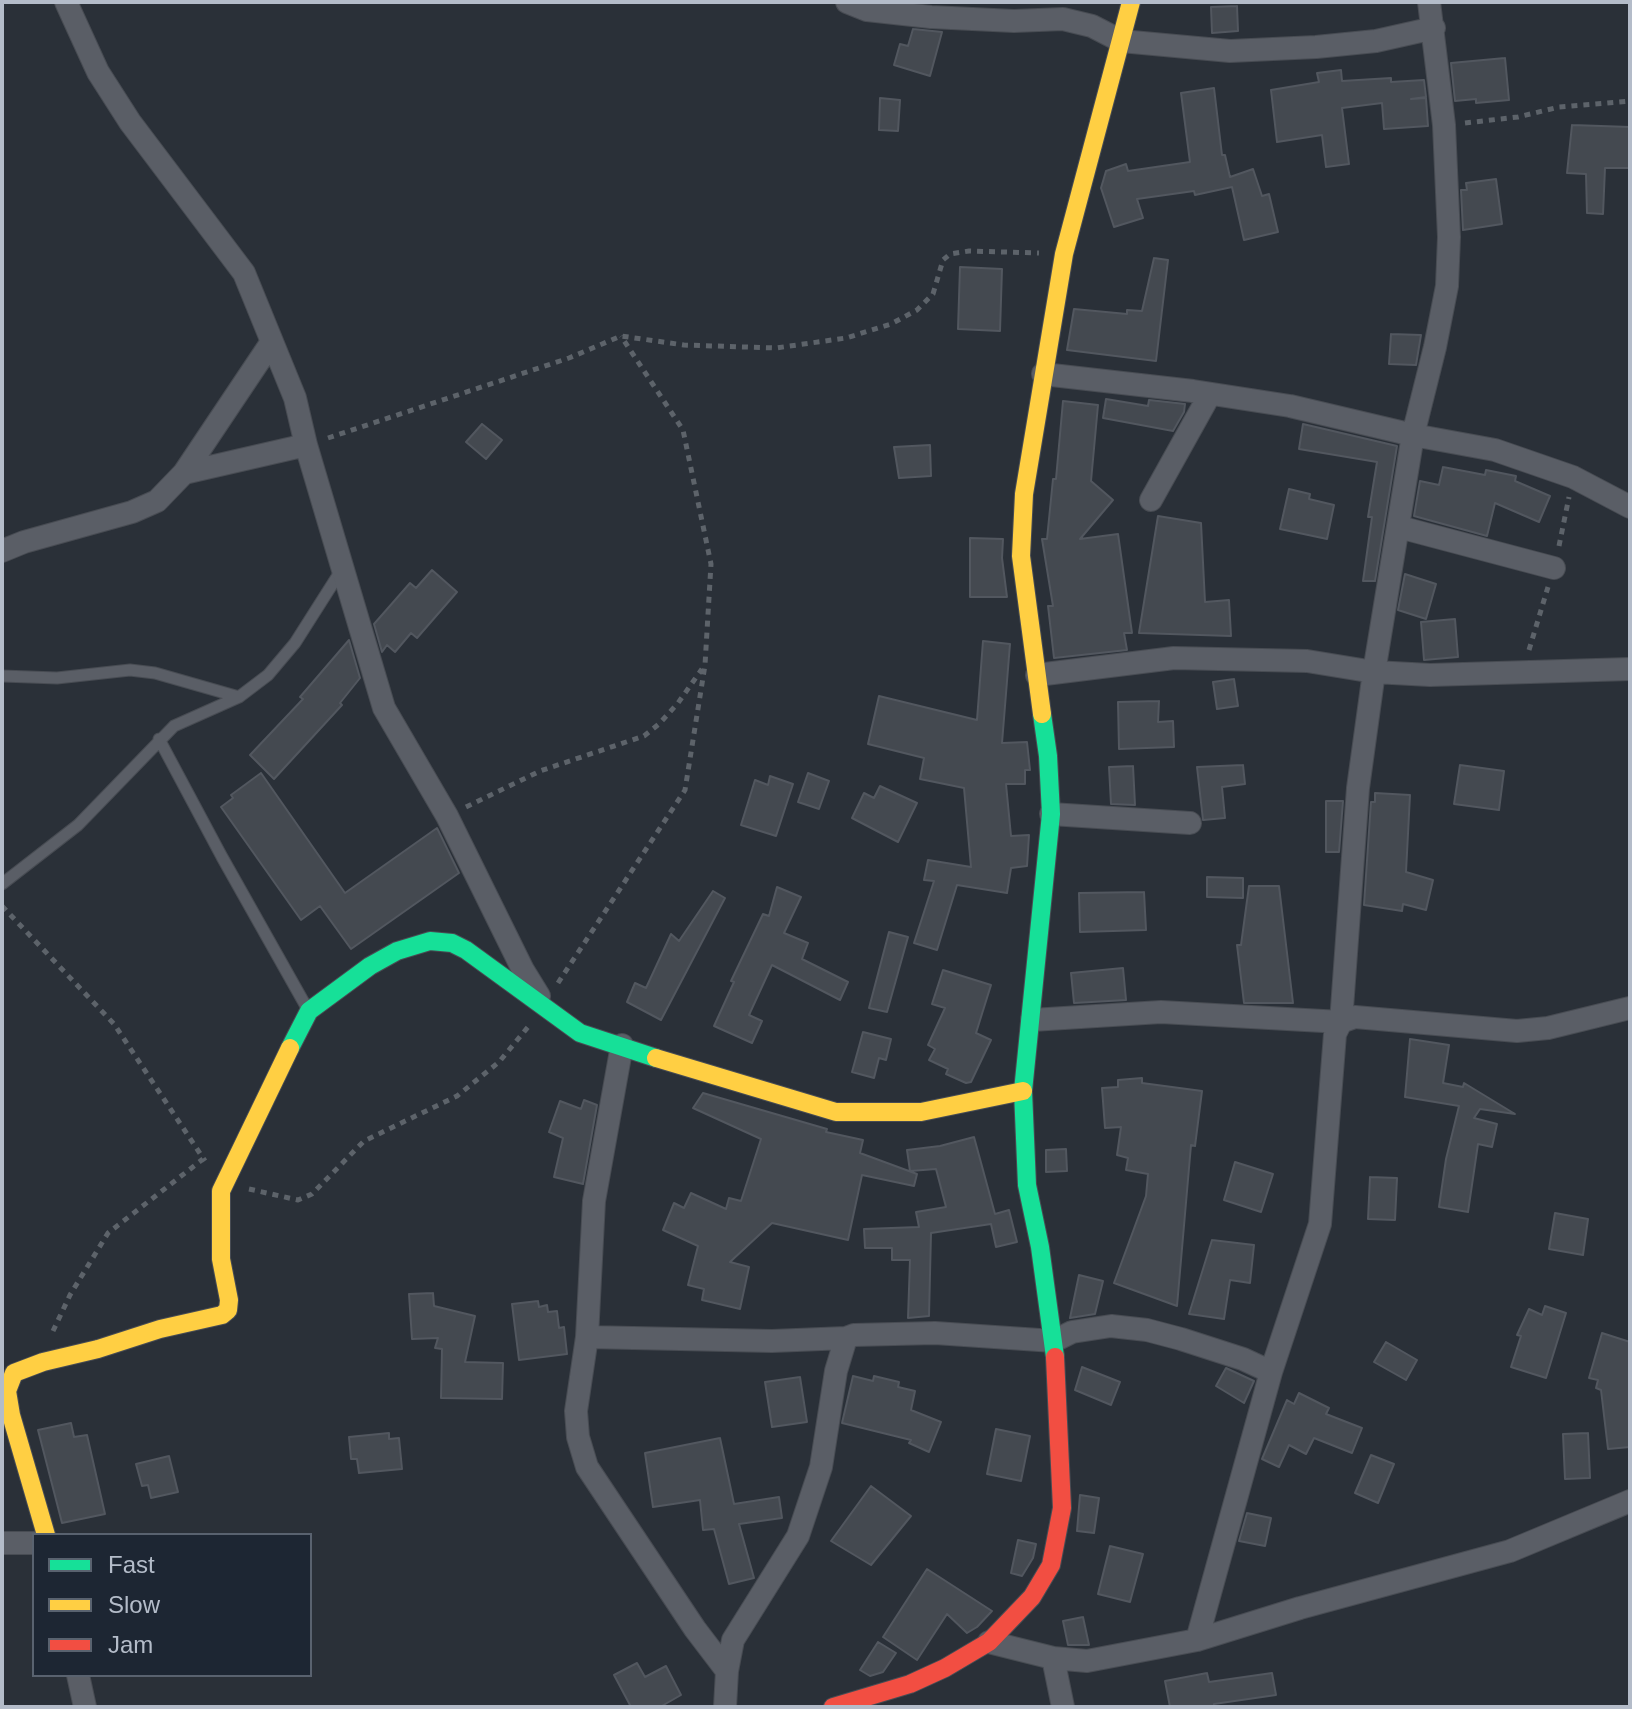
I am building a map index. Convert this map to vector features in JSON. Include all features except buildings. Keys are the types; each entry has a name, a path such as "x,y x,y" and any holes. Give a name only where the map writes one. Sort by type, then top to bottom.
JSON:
{"street":[{"path":"66,2 106,85 130,122 244,273 295,398 384,708 447,816 523,970 545,1006"},
{"path":"847,2 867,10 931,17 1014,21 1063,19 1092,26 1121,41 1230,51 1376,41 1434,28"},
{"path":"833,1707 910,1684 989,1642 1032,1597 1051,1565 1062,1508 1054,1341 1027,1185 1023,1091 1051,814 1048,756 1021,556 1024,494 1064,254 1131,2"},
{"path":"1197,1640 1271,1372 1320,1224 1335,1034 1341,1022 1358,788 1413,435 1447,286 1449,237 1444,125 1429,2"},
{"path":"2,551 132,512 157,501 184,473 271,343"},
{"path":"1043,374 1290,406 1413,435 1495,450 1573,477 1630,507"},
{"path":"1151,500 1210,394"},
{"path":"184,473 306,445"},
{"path":"1399,527 1554,568"},
{"path":"1037,675 1189,658 1307,661 1374,672 1430,675 1630,669"},
{"path":"1051,814 1190,823"},
{"path":"45,1533 7,1391 14,1373 160,1329 222,1315 228,1310 221,1259 221,1191 225,1181 309,1011 370,966 397,951 430,941 452,943 580,1033 733,1083 836,1112 921,1112 1023,1091"},
{"path":"1032,1020 1161,1012 1341,1022 1355,1017 1517,1031 1548,1028 1630,1008"},
{"path":"622,1045 594,1201 587,1337 576,1411 578,1437 587,1467 695,1629 727,1671"},
{"path":"587,1337 746,1341 935,1333 1054,1341 1089,1328 1111,1326 1147,1330 1216,1349 1271,1372"},
{"path":"725,1707 733,1640 798,1536 821,1467 836,1371 846,1338"},
{"path":"989,1642 1053,1658 1087,1661 1197,1640 1300,1608 1510,1551 1630,1501"},
{"path":"2,1543 32,1543"},
{"path":"1053,1658 1063,1707"},
{"path":"78,1677 85,1707"}],"lane":[{"path":"2,884 78,825 159,739 187,719 239,697 268,675 295,643 342,568"},
{"path":"2,676 57,678 130,670 155,673 239,697"},
{"path":"159,739 309,1011"}],"path":[{"path":"1444,125 1518,117 1559,107 1630,101"},
{"path":"306,445 569,358 621,336 684,345 776,348 846,338 891,324 917,310 933,294 943,260 950,254 969,251 1064,254"},
{"path":"2,906 114,1024 203,1159 225,1181 273,1196 298,1200 312,1194 364,1141 457,1096 499,1062 545,1006 566,967 685,790 705,665 711,564 683,430 621,336"},
{"path":"447,816 540,771 644,736 678,703 705,665"},
{"path":"43,1362 57,1319 101,1241 113,1228 203,1159"}],"traffic: fast":[{"path":"1042,714 1051,814 1023,1091 1027,1185 1040,1247 1055,1357"},
{"path":"290,1048 309,1011 370,966 397,951 430,941 452,943 466,950 580,1033 656,1058"}],"traffic: slow":[{"path":"1042,714 1021,556 1024,494 1064,254 1131,2"},
{"path":"45,1533 11,1415 7,1391 14,1373 160,1329 222,1315 228,1310 221,1259 221,1191 290,1048"},
{"path":"656,1058 836,1112 921,1112 1023,1091"}],"traffic: jam":[{"path":"833,1707 910,1684 945,1668 989,1642 1032,1597 1051,1565 1062,1508 1055,1357"}]}
